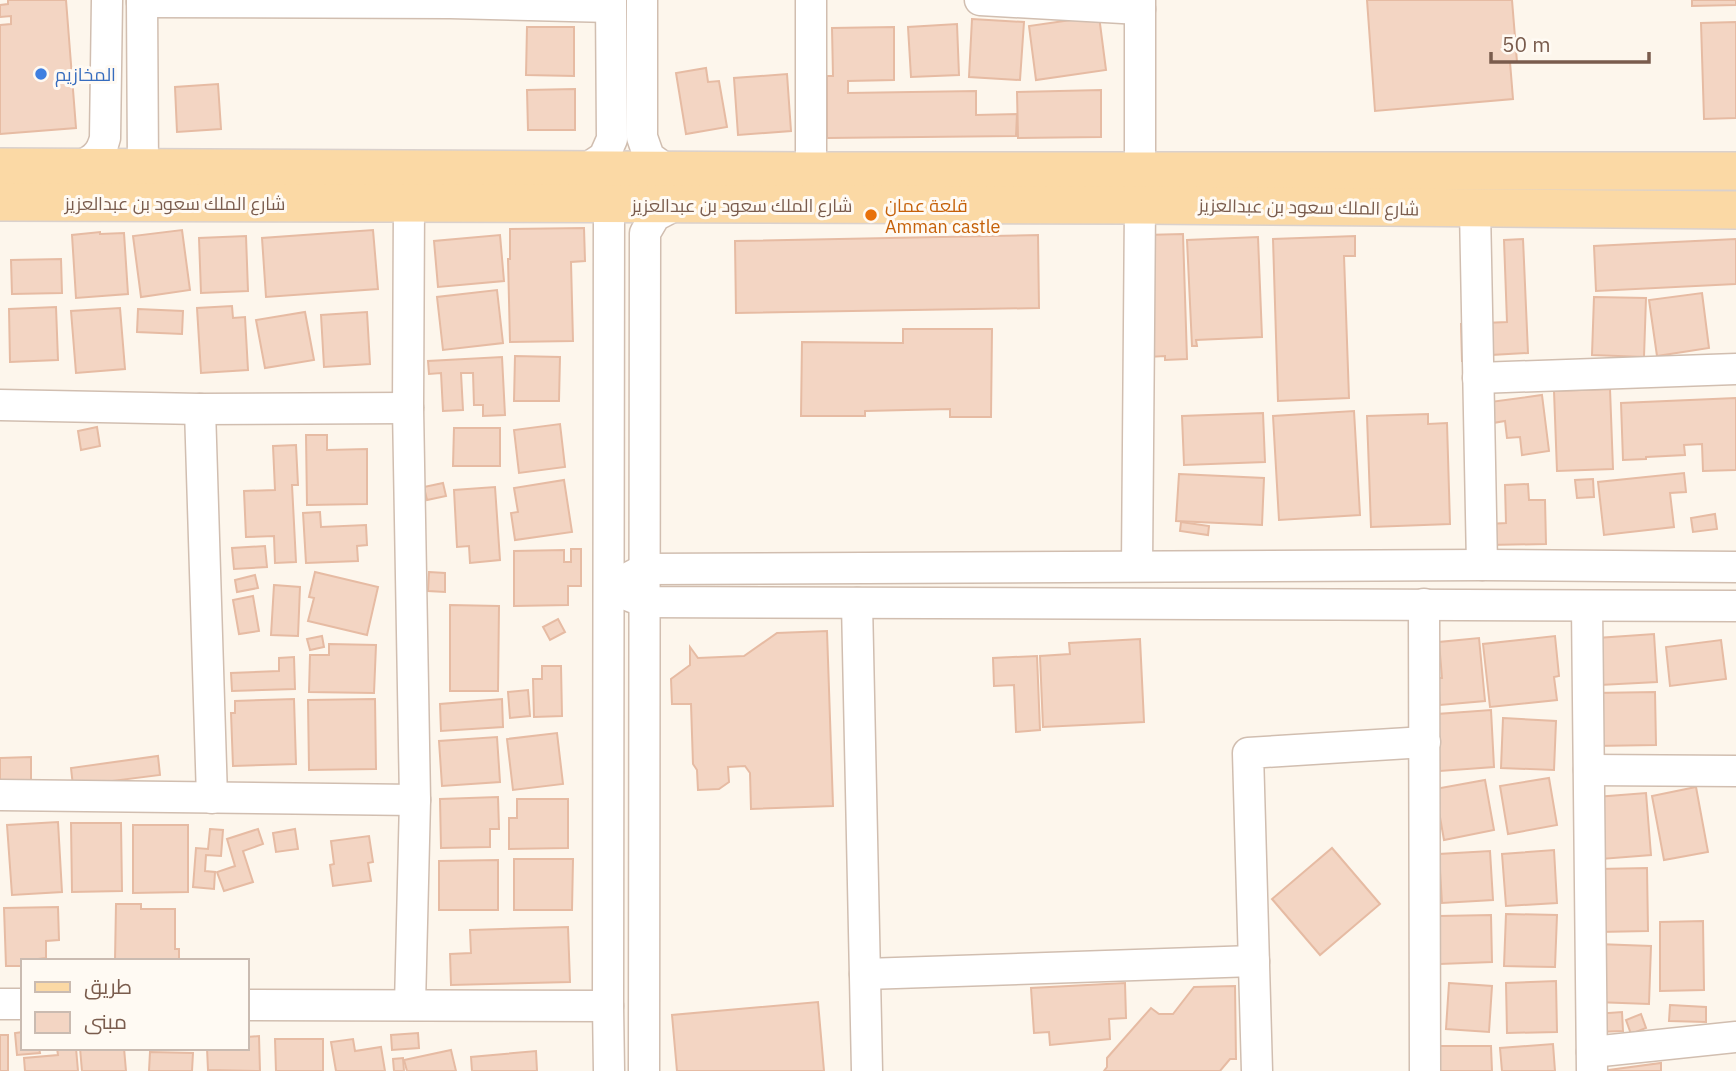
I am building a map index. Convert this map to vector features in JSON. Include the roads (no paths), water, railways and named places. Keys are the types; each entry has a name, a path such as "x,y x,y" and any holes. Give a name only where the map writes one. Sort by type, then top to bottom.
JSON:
{"main road":[{"name":"شارع الملك سعود بن عبدالعزيز","path":"0,167 794,171 1140,188 1475,209 1736,210"},
{"path":"0,194 23,190 124,190 138,183 142,168"},
{"name":"شارع الملك سعود بن عبدالعزيز","path":"0,202 676,205 1726,170"},
{"path":"1535,208 1603,195 1723,193 1730,185 1726,170"}],"street":[{"path":"74,168 97,156 105,138 107,0"},
{"path":"642,0 642,137 649,157 667,170"},
{"path":"609,1071 611,193 621,186 721,185 794,171 811,0"},
{"path":"980,0 1140,4 1137,566"},
{"path":"142,168 142,1 450,1 611,4 612,139 609,149 586,169"},
{"path":"613,85 643,88"},
{"path":"409,203 408,408 415,800 410,1005"},
{"path":"644,1071 645,233 655,216 676,205"},
{"path":"1475,209 1482,565"},
{"path":"1478,378 1736,369"},
{"path":"0,405 200,409 408,408"},
{"path":"200,409 212,797"},
{"path":"609,588 645,569 1482,565 1736,567"},
{"path":"609,588 645,602 1736,606"},
{"path":"857,603 867,1071"},
{"path":"1424,604 1425,1071"},
{"path":"1587,606 1592,1061 1736,1037"},
{"path":"1257,1071 1248,753 1425,742"},
{"path":"1589,770 1736,771"},
{"path":"0,795 415,800"},
{"path":"865,974 1254,961"},
{"path":"0,1004 21,1004"},
{"path":"248,1004 608,1006"}],"place":[{"name":"المخازيم","path":"41,74"},
{"name":"قلعة عمان Amman castle","path":"871,215"}]}
